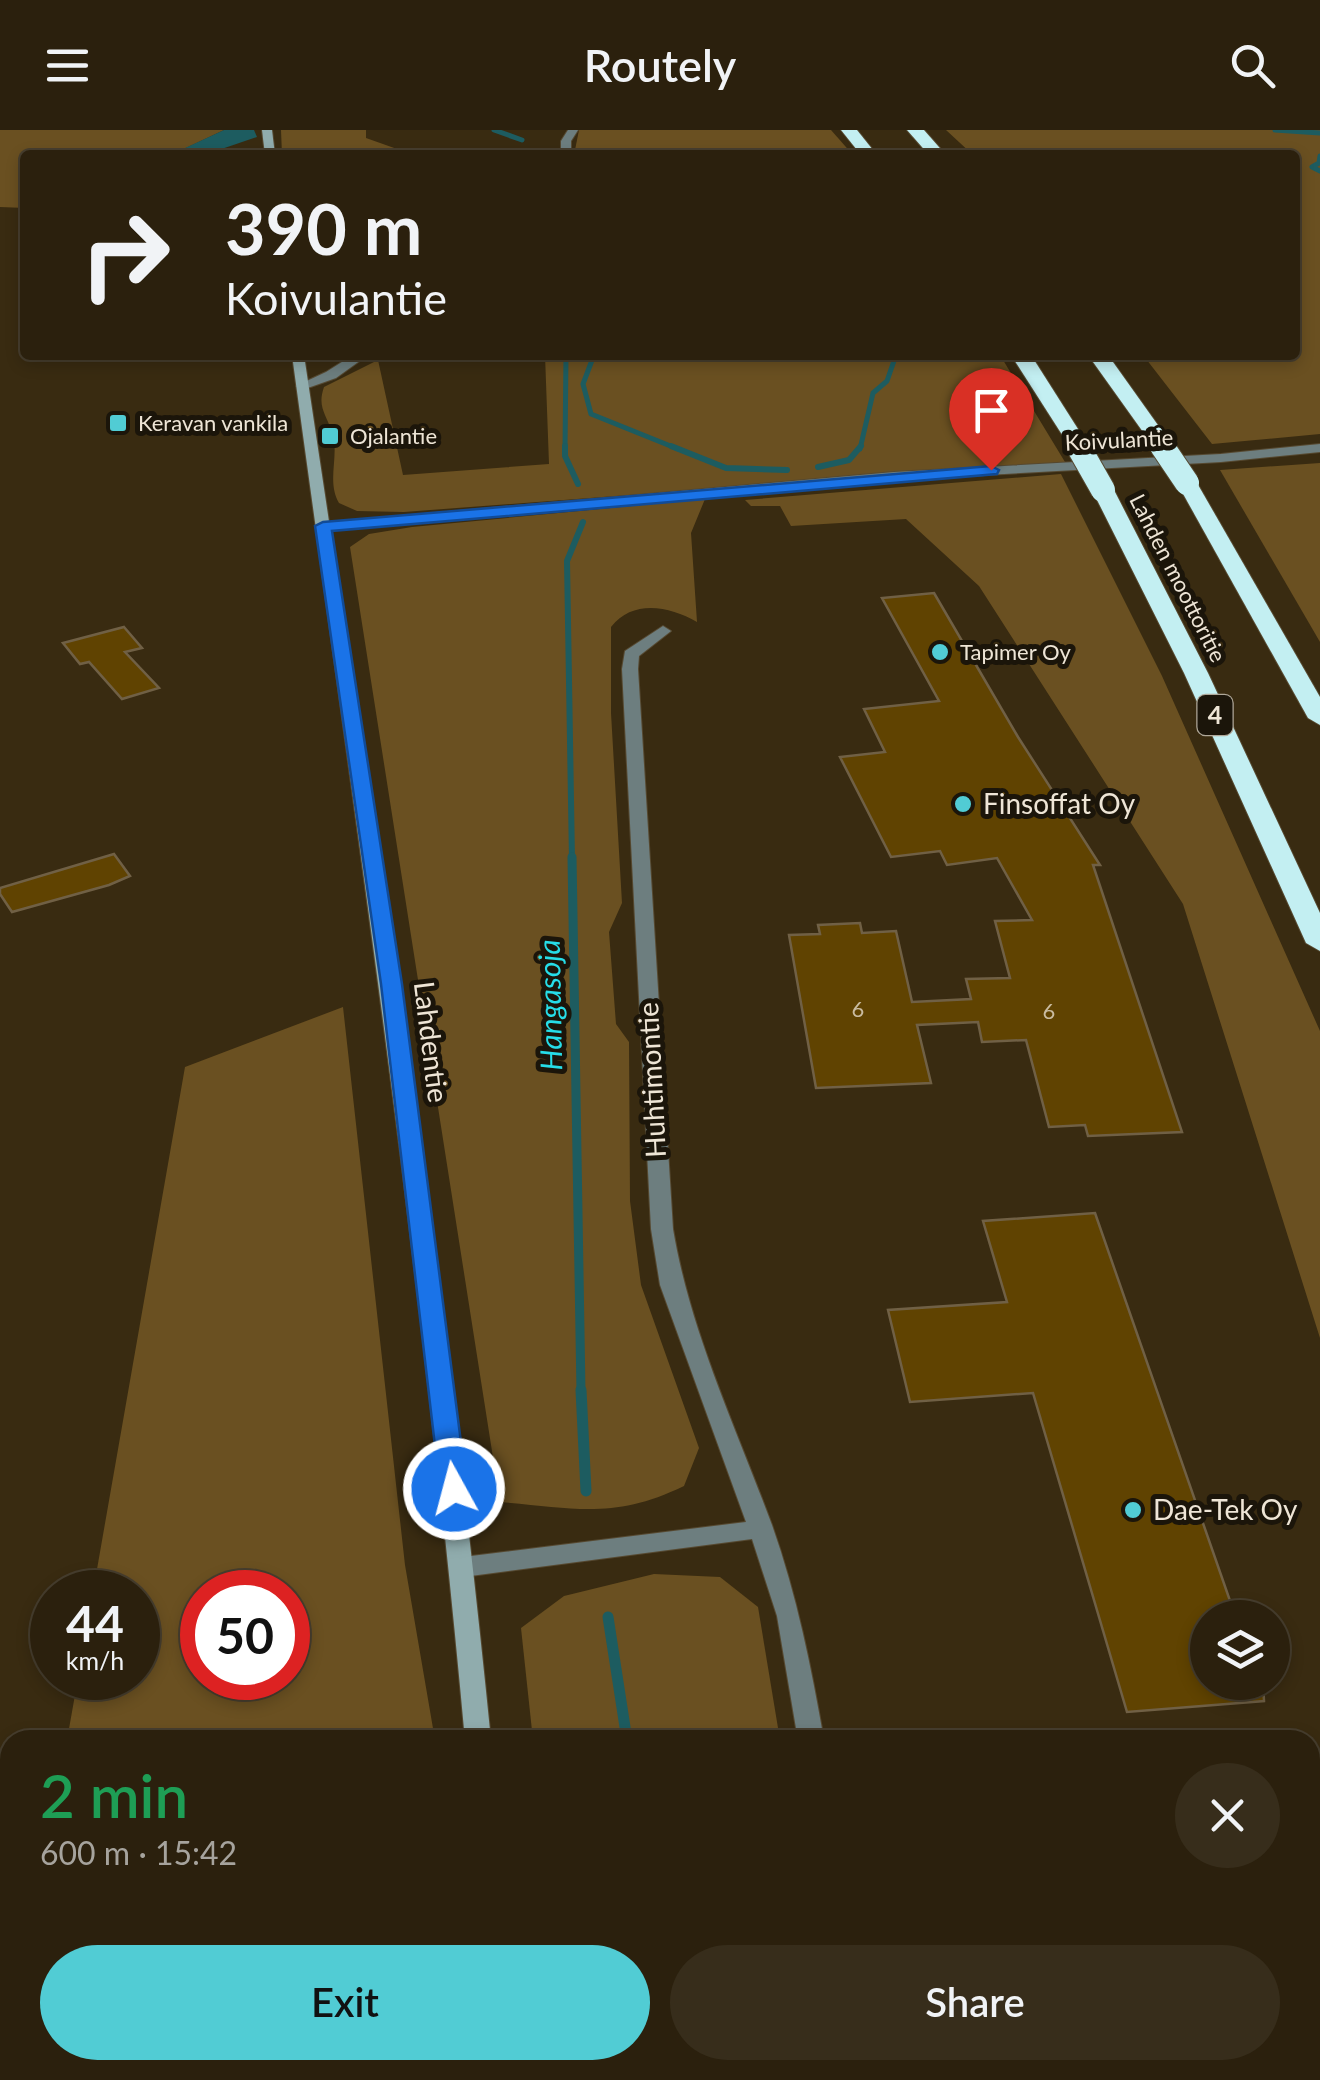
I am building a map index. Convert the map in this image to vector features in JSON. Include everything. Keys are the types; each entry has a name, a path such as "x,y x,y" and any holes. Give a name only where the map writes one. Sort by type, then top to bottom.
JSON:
{"highway":[{"path":"849,130 866,150"},
{"path":"915,130 933,150"},
{"name":"Lahden moottoritie","path":"1024,360 1103,490 1196,673 1320,943"},
{"name":"Lahden moottoritie","path":"1102,360 1187,482 1320,718"}],"main road":[{"name":"Lahdentie","path":"299,360 391,984 464,1567 477,1730"}],"street":[{"path":"302,386 354,360"},
{"name":"Koivulantie","path":"323,526 876,478 1320,448"},
{"name":"Huhtimontie","path":"663,631 631,654 630,669 658,1194 671,1285 789,1616 809,1730"},
{"path":"464,1567 761,1529"}],"shaded area":[{"path":"0,130 224,130 182,150 20,150 20,208 0,207"},
{"path":"281,130 366,130 366,138 400,150 282,150"},
{"path":"579,130 831,130 849,150 575,150"},
{"path":"946,130 1320,130 1320,434 1212,444 1147,360 1300,360 1300,150 968,150"},
{"path":"378,360 403,475 549,464 545,360 1003,360 1065,462 404,512 357,511 339,503 335,495 334,441 322,405 324,387"},
{"path":"1320,463 1320,642 1220,470"},
{"path":"1061,474 1162,676 1320,1031 1320,1338 1183,904 979,586 906,519 791,526 780,506 751,506 745,500"},
{"path":"705,499 691,533 697,622 675,612 652,608 630,612 611,627 611,713 622,903 609,932 616,1024 629,1042 630,1201 641,1285 699,1448 684,1486 636,1504 572,1509 500,1502 350,547 369,534 412,527"},
{"path":"343,1007 405,1565 433,1730 69,1730 74,1700 160,1700 160,1570 97,1570 185,1067"},
{"path":"654,1574 720,1577 758,1607 778,1730 532,1730 521,1628 564,1596"}],"water":[{"path":"224,130 254,130 257,137 219,150 181,150"}],"building":[{"path":"934,593 1018,737 1100,865 1093,865 1182,1132 1088,1136 1085,1125 1049,1127 1026,1040 982,1042 978,1022 917,1025 931,1083 816,1088 789,935 820,934 818,925 860,923 862,933 896,931 912,1002 971,999 966,979 1010,978 995,921 1032,920 997,858 947,865 940,851 891,857 840,757 885,752 864,709 939,701 882,598"},
{"path":"124,627 142,648 125,652 159,688 122,699 89,662 80,664 63,643"},
{"path":"114,854 130,876 109,885 12,912 0,894 0,888"},
{"name":"Dae-Tek Oy","path":"1095,1213 1230,1600 1190,1600 1190,1700 1264,1701 1127,1712 1033,1393 910,1402 888,1310 1007,1302 983,1221"}],"waterway":[{"name":"Hangasoja","path":"494,130 522,140"},
{"path":"1275,130 1320,133"},
{"path":"1320,156 1319,163 1312,167 1320,171"},
{"name":"Hangasoja","path":"565,449 566,360"},
{"path":"592,360 583,384 591,414 678,449"},
{"path":"861,446 873,393 887,381 894,360"},
{"path":"671,446 726,468 787,470"},
{"path":"818,467 849,460 861,446"},
{"name":"Hangasoja","path":"565,449 578,484"},
{"name":"Hangasoja","path":"572,860 567,561 583,522"},
{"name":"Hangasoja","path":"572,857 581,1392"},
{"name":"Hangasoja","path":"581,1390 586,1491"},
{"name":"Hangasoja","path":"608,1617 625,1730"}],"place":[{"name":"Keravan vankila","path":"118,423"},
{"name":"Ojalantie","path":"330,436"},
{"name":"Tapimer Oy","path":"940,652"},
{"name":"Finsoffat Oy","path":"963,804"},
{"name":"Dae-Tek Oy","path":"1133,1510"}],"route":[{"path":"454,1489 391,984 323,526 991,470"}]}
